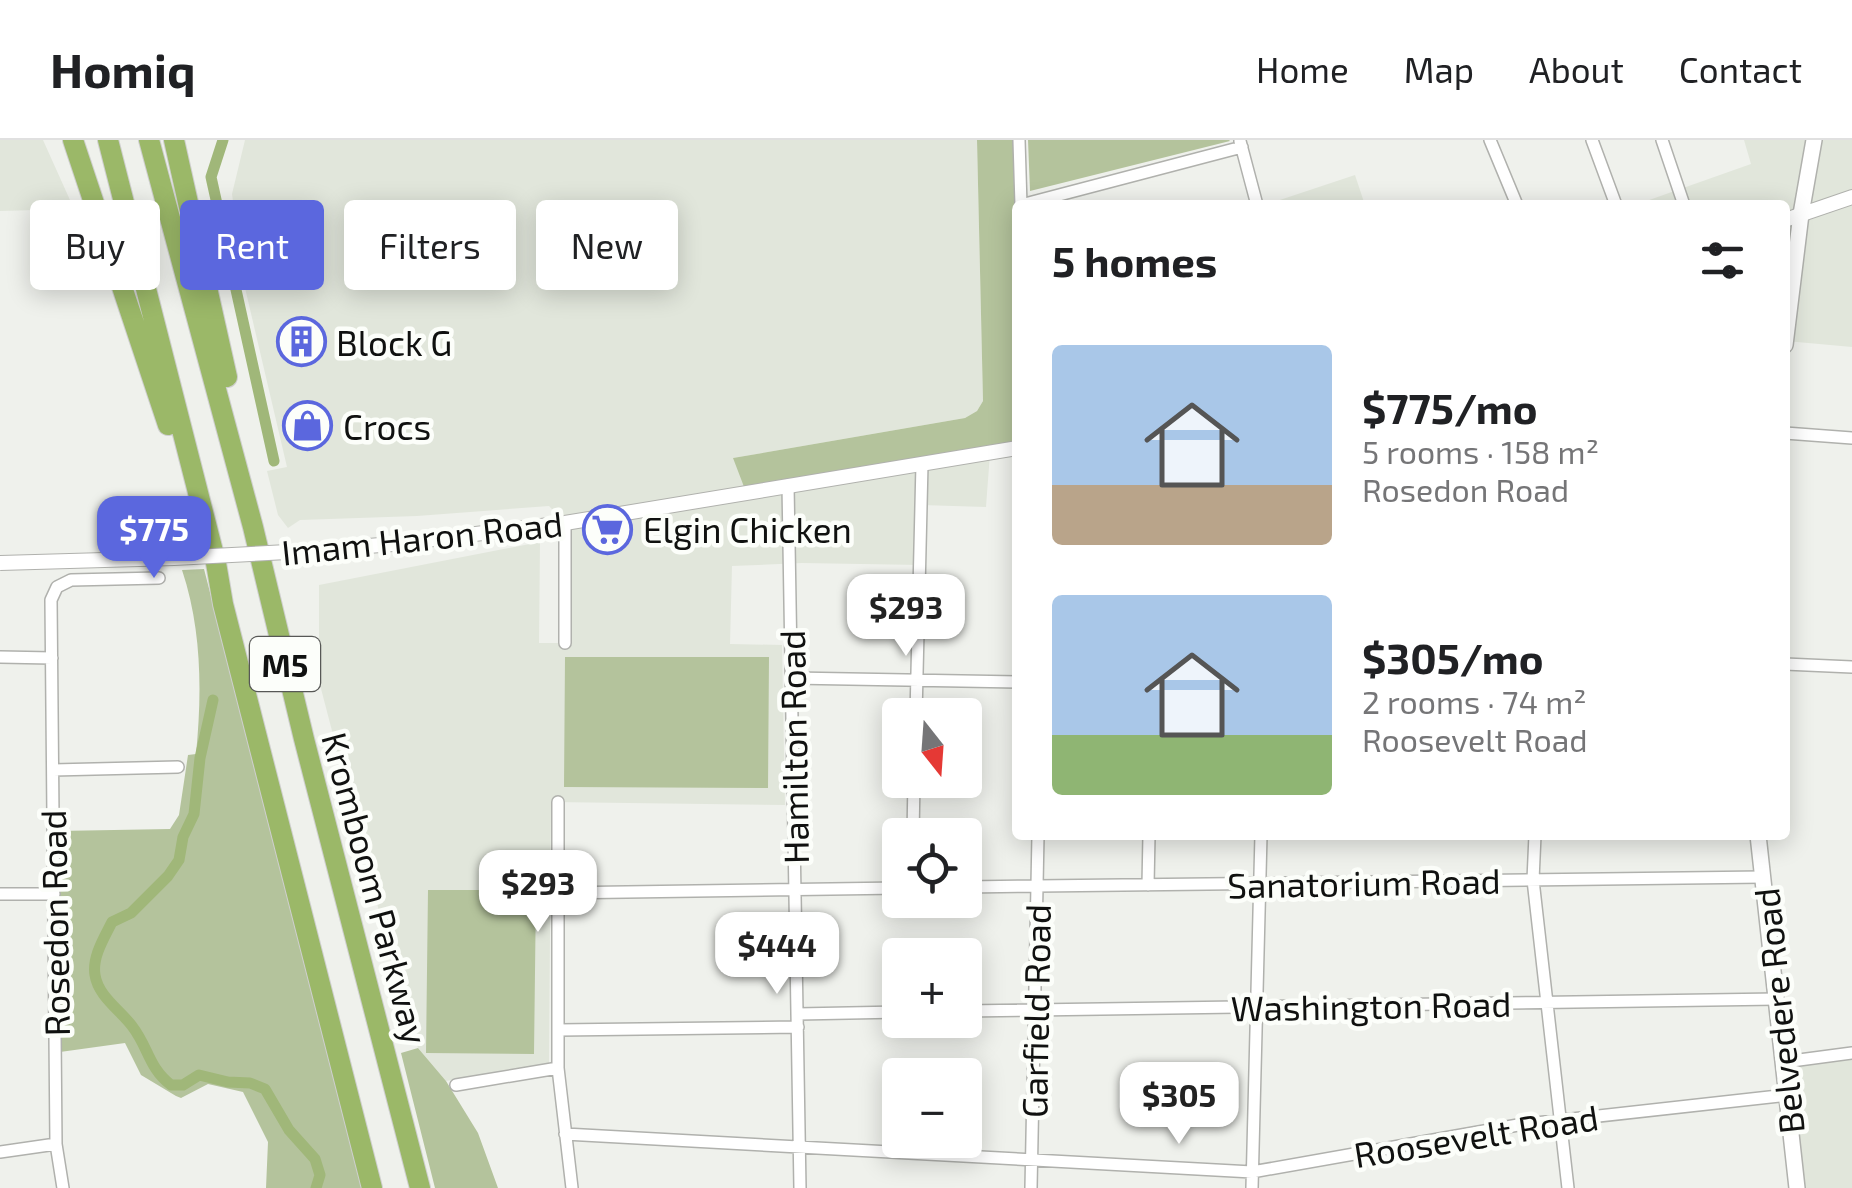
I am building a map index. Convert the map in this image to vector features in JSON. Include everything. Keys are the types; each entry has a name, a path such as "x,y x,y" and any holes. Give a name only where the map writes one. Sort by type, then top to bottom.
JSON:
{"highway":[{"path":"73,140 157,389 223,604"},
{"name":"M5","path":"108,140 372,1188"},
{"name":"Kromboom Parkway","path":"149,140 253,527 420,1188"},
{"path":"174,140 240,432 253,527"}],"main road":[{"path":"1790,265 1793,217 1814,140"},
{"name":"Belvedere Road","path":"1759,840 1797,1188"}],"street":[{"path":"1019,140 1021,200"},
{"path":"1490,140 1515,200"},
{"path":"1592,140 1614,200"},
{"path":"1662,140 1682,200"},
{"path":"1039,200 1241,144 1256,200"},
{"path":"1793,217 1852,197"},
{"path":"1790,433 1852,438"},
{"name":"Imam Haron Road","path":"0,563 157,559 393,544 565,523 1012,449"},
{"path":"916,698 922,464"},
{"name":"Hamilton Road","path":"788,485 800,1188"},
{"path":"565,523 565,644"},
{"name":"Rosedon Road","path":"64,1188 56,1144 51,600 60,584 72,580 159,578"},
{"path":"0,658 52,658"},
{"path":"1790,664 1852,668"},
{"path":"793,678 1012,682"},
{"path":"52,770 178,766"},
{"path":"558,802 558,1068 572,1188"},
{"name":"Garfield Road","path":"1031,1188 1038,840"},
{"path":"1148,885 1150,840"},
{"path":"1252,1188 1261,840"},
{"path":"1534,840 1534,880 1568,1188"},
{"name":"Sanatorium Road","path":"982,887 1763,877"},
{"path":"558,892 882,888"},
{"path":"0,894 54,894"},
{"name":"Washington Road","path":"982,1011 1777,998"},
{"path":"559,1030 798,1021 882,1014"},
{"path":"1784,1062 1852,1053"},
{"path":"456,1084 558,1068"},
{"name":"Roosevelt Road","path":"566,1134 1252,1172 1518,1125 1788,1095"},
{"path":"0,1152 56,1144"}],"shaded area":[{"path":"0,140 43,140 70,200 30,200 30,210 0,211"},
{"path":"245,140 977,140 983,401 977,411 965,418 733,458 990,453 986,507 921,505 919,565 732,566 730,644 782,645 785,805 551,802 549,1064 446,1081 418,1048 319,681 319,585 540,542 539,643 564,643 565,523 549,506 300,520 288,528 278,515 267,471 287,467 246,290 324,290 324,200 233,200"},
{"path":"1744,140 1852,140 1852,347 1790,341 1790,200 1649,200 1751,164"},
{"path":"1355,175 1363,200 1280,200"},
{"path":"1852,1053 1852,1188 1797,1188 1784,1062"}],"green space":[{"path":"977,140 1019,140 1019,200 1012,200 1012,449 746,492 733,458 965,418 977,411 983,401"},
{"path":"1028,140 1229,140 1230,141 1030,191"},
{"path":"204,569 363,1188 266,1188 268,1142 243,1092 208,1084 181,1098 176,1096 141,1075 125,1043 60,1052 58,831 170,829 179,815 188,755 196,754 199,708 197,639 182,570"},
{"path":"565,657 769,657 768,788 564,787"},
{"path":"428,890 536,890 534,1054 426,1053"},
{"path":"418,1048 446,1081 478,1133 498,1188 435,1188 401,1053"}],"waterway":[{"path":"223,140 211,177 274,461"},
{"path":"213,700 200,758 194,814 183,837 179,860 131,913 112,922 97,955 95,975 105,996 138,1034 158,1071 171,1085 183,1085 199,1075 265,1089 289,1130 315,1159 320,1175 316,1188"}],"place":[{"name":"Block G","path":"301,342"},
{"name":"Crocs","path":"308,426"},
{"name":"Elgin Chicken","path":"608,529"}]}
